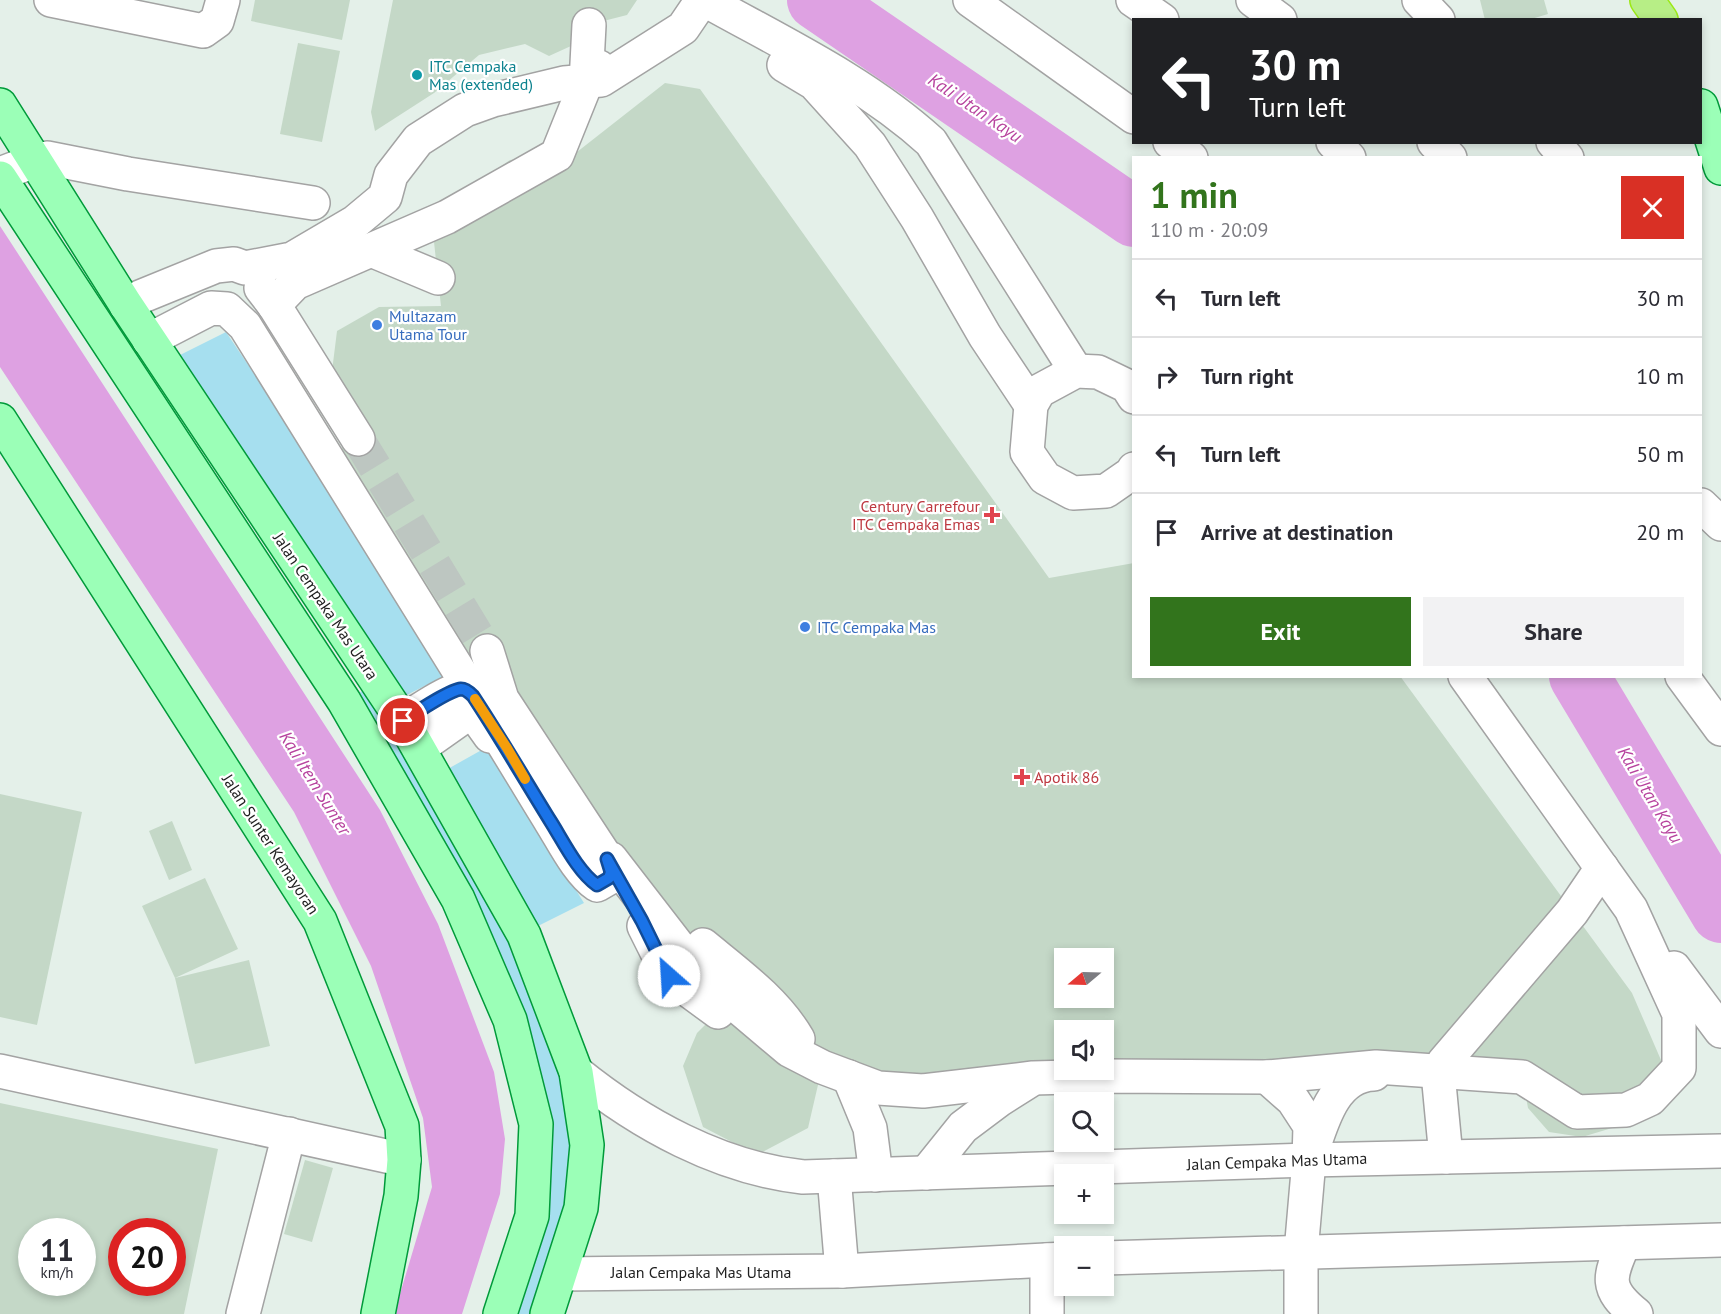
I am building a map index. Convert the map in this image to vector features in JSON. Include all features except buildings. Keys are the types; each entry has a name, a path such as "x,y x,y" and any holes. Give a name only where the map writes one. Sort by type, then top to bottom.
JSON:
{"highway":[{"path":"1647,0 1660,18"}],"main road":[{"path":"1668,0 1673,18"},
{"name":"Jalan Cempaka Mas Utara","path":"0,105 126,305 411,734 524,935 576,1072 587,1145 581,1208 548,1314"},
{"path":"1702,109 1721,168"},
{"path":"0,176 344,701 458,899 510,1020 536,1124 532,1216 500,1314"},
{"name":"Jalan Sunter Kemayoran","path":"0,421 320,921 402,1126 404,1160 401,1196 378,1314"}],"street":[{"path":"51,0 203,31 217,21 223,0"},
{"path":"969,0 1132,116"},
{"path":"1133,0 1159,18"},
{"path":"1253,0 1277,18"},
{"path":"1419,0 1436,18"},
{"path":"126,305 216,266 234,264 245,268 292,259 355,222 385,196 391,175 418,140 465,110 493,99 564,83 601,80 683,28 699,6 819,75 906,119 931,142 1076,371"},
{"path":"274,305 295,283 447,217 557,155 586,82 589,25"},
{"path":"819,75 870,145 917,218 989,344 1030,405"},
{"path":"1173,144 1188,156"},
{"path":"1436,144 1448,156"},
{"path":"1555,144 1565,156"},
{"path":"0,176 34,161 47,158 128,174 313,202"},
{"path":"385,196 397,218 405,226 417,231"},
{"path":"371,250 438,278"},
{"path":"245,268 324,374 356,432 322,451"},
{"path":"149,340 211,308 227,309 245,326 464,679 502,699"},
{"path":"1127,379 1098,372 1076,371 1039,391 1030,405 1027,452 1045,478 1073,493 1106,491 1132,473"},
{"path":"1702,506 1721,524"},
{"path":"487,651 502,699 607,859 642,921 669,976 718,1012"},
{"path":"1466,678 1721,1031"},
{"path":"1683,678 1721,729"},
{"path":"411,734 450,692 461,689 467,691 473,696 496,731 574,858 589,880 597,885 609,878 611,872 607,859"},
{"path":"607,859 611,860 686,956 738,1007 789,1050 812,1062 878,1088 923,1091 1033,1078 1267,1077 1376,1067 1522,1077 1577,1112 1626,1110 1650,1099 1679,1068 1679,1014 1631,909"},
{"path":"1446,1157 1438,1072 1444,1062 1572,912 1602,868"},
{"path":"0,1071 404,1160"},
{"name":"Jalan Cempaka Mas Utama","path":"576,1072 598,1090 656,1126 726,1159 765,1172 803,1177 1309,1160 1721,1152"},
{"path":"1309,1160 1321,1125 1338,1090 1350,1081 1369,1074 1438,1072"},
{"path":"849,1077 870,1128 876,1175"},
{"path":"1267,1077 1293,1100 1310,1126 1301,1252 1301,1314"},
{"path":"926,1173 963,1128 999,1100 1033,1078"},
{"path":"243,1314 289,1134"},
{"path":"834,1176 842,1271"},
{"path":"1114,1258 1721,1240"},
{"path":"1624,1243 1612,1270 1612,1287 1625,1305 1636,1314"},
{"name":"Jalan Cempaka Mas Utama","path":"561,1274 842,1271 1054,1260"},
{"path":"1047,1314 1054,1272"}],"shaded area":[{"path":"226,332 454,671 393,702 166,362"},
{"path":"377,683 437,775 487,747 584,903 520,935 580,1100 581,1208 547,1314 500,1314 532,1216 510,1020 344,701"}],"water":[{"name":"Kali Item Sunter","path":"0,226 380,810 438,924 494,1072 505,1139 500,1194 462,1314 394,1314 432,1187 423,1118 371,966 294,812 0,367"}],"waterway":[{"name":"Kali Utan Kayu","path":"817,0 1132,216"},
{"name":"Kali Utan Kayu","path":"1580,678 1721,913"}],"tunnel":[{"path":"358,439 487,651"}],"slow traffic":[{"path":"475,699 525,779"}],"place":[{"name":"ITC Cempaka Mas (extended)","path":"417,75"},
{"name":"Multazam Utama Tour","path":"377,325"},
{"name":"Century Carrefour ITC Cempaka Emas","path":"992,515"},
{"name":"ITC Cempaka Mas","path":"805,627"},
{"name":"Apotik 86","path":"1022,777"}],"route":[{"path":"403,721 450,692 461,689 473,696 564,843 589,880 597,885 609,878 611,872 607,859 642,921 669,976"}]}
